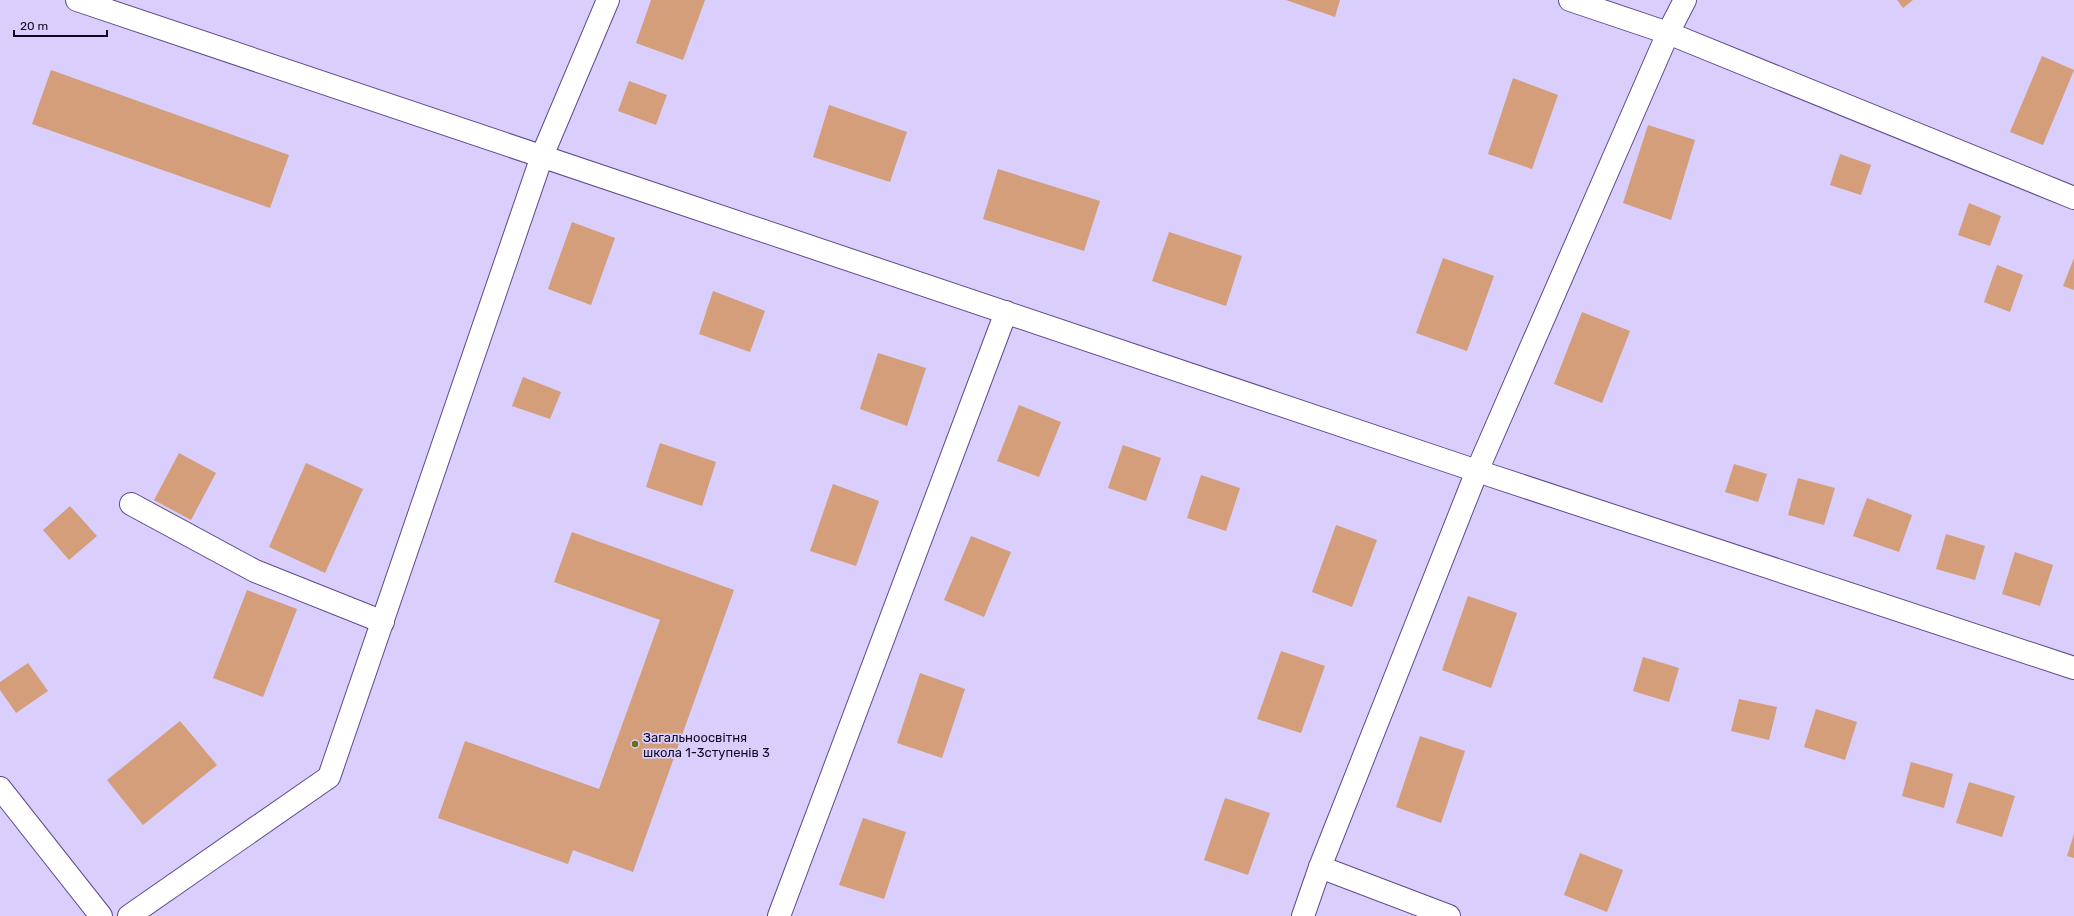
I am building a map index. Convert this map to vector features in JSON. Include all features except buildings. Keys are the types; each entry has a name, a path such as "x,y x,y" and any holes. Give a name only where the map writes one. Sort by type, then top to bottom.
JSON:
{"street":[{"path":"77,0 1477,471 2074,668"},
{"path":"129,916 329,777 542,156 608,0"},
{"path":"1570,0 1668,33 2074,198"},
{"path":"1303,916 1320,867 1477,471 1668,33 1685,0"},
{"path":"778,916 1006,312"},
{"path":"131,504 255,571 383,622"},
{"path":"0,788 100,916"},
{"path":"1320,867 1449,916"}],"place":[{"name":"Загальноосвiтня школа 1-3ступенiв 3","path":"635,744"}]}
